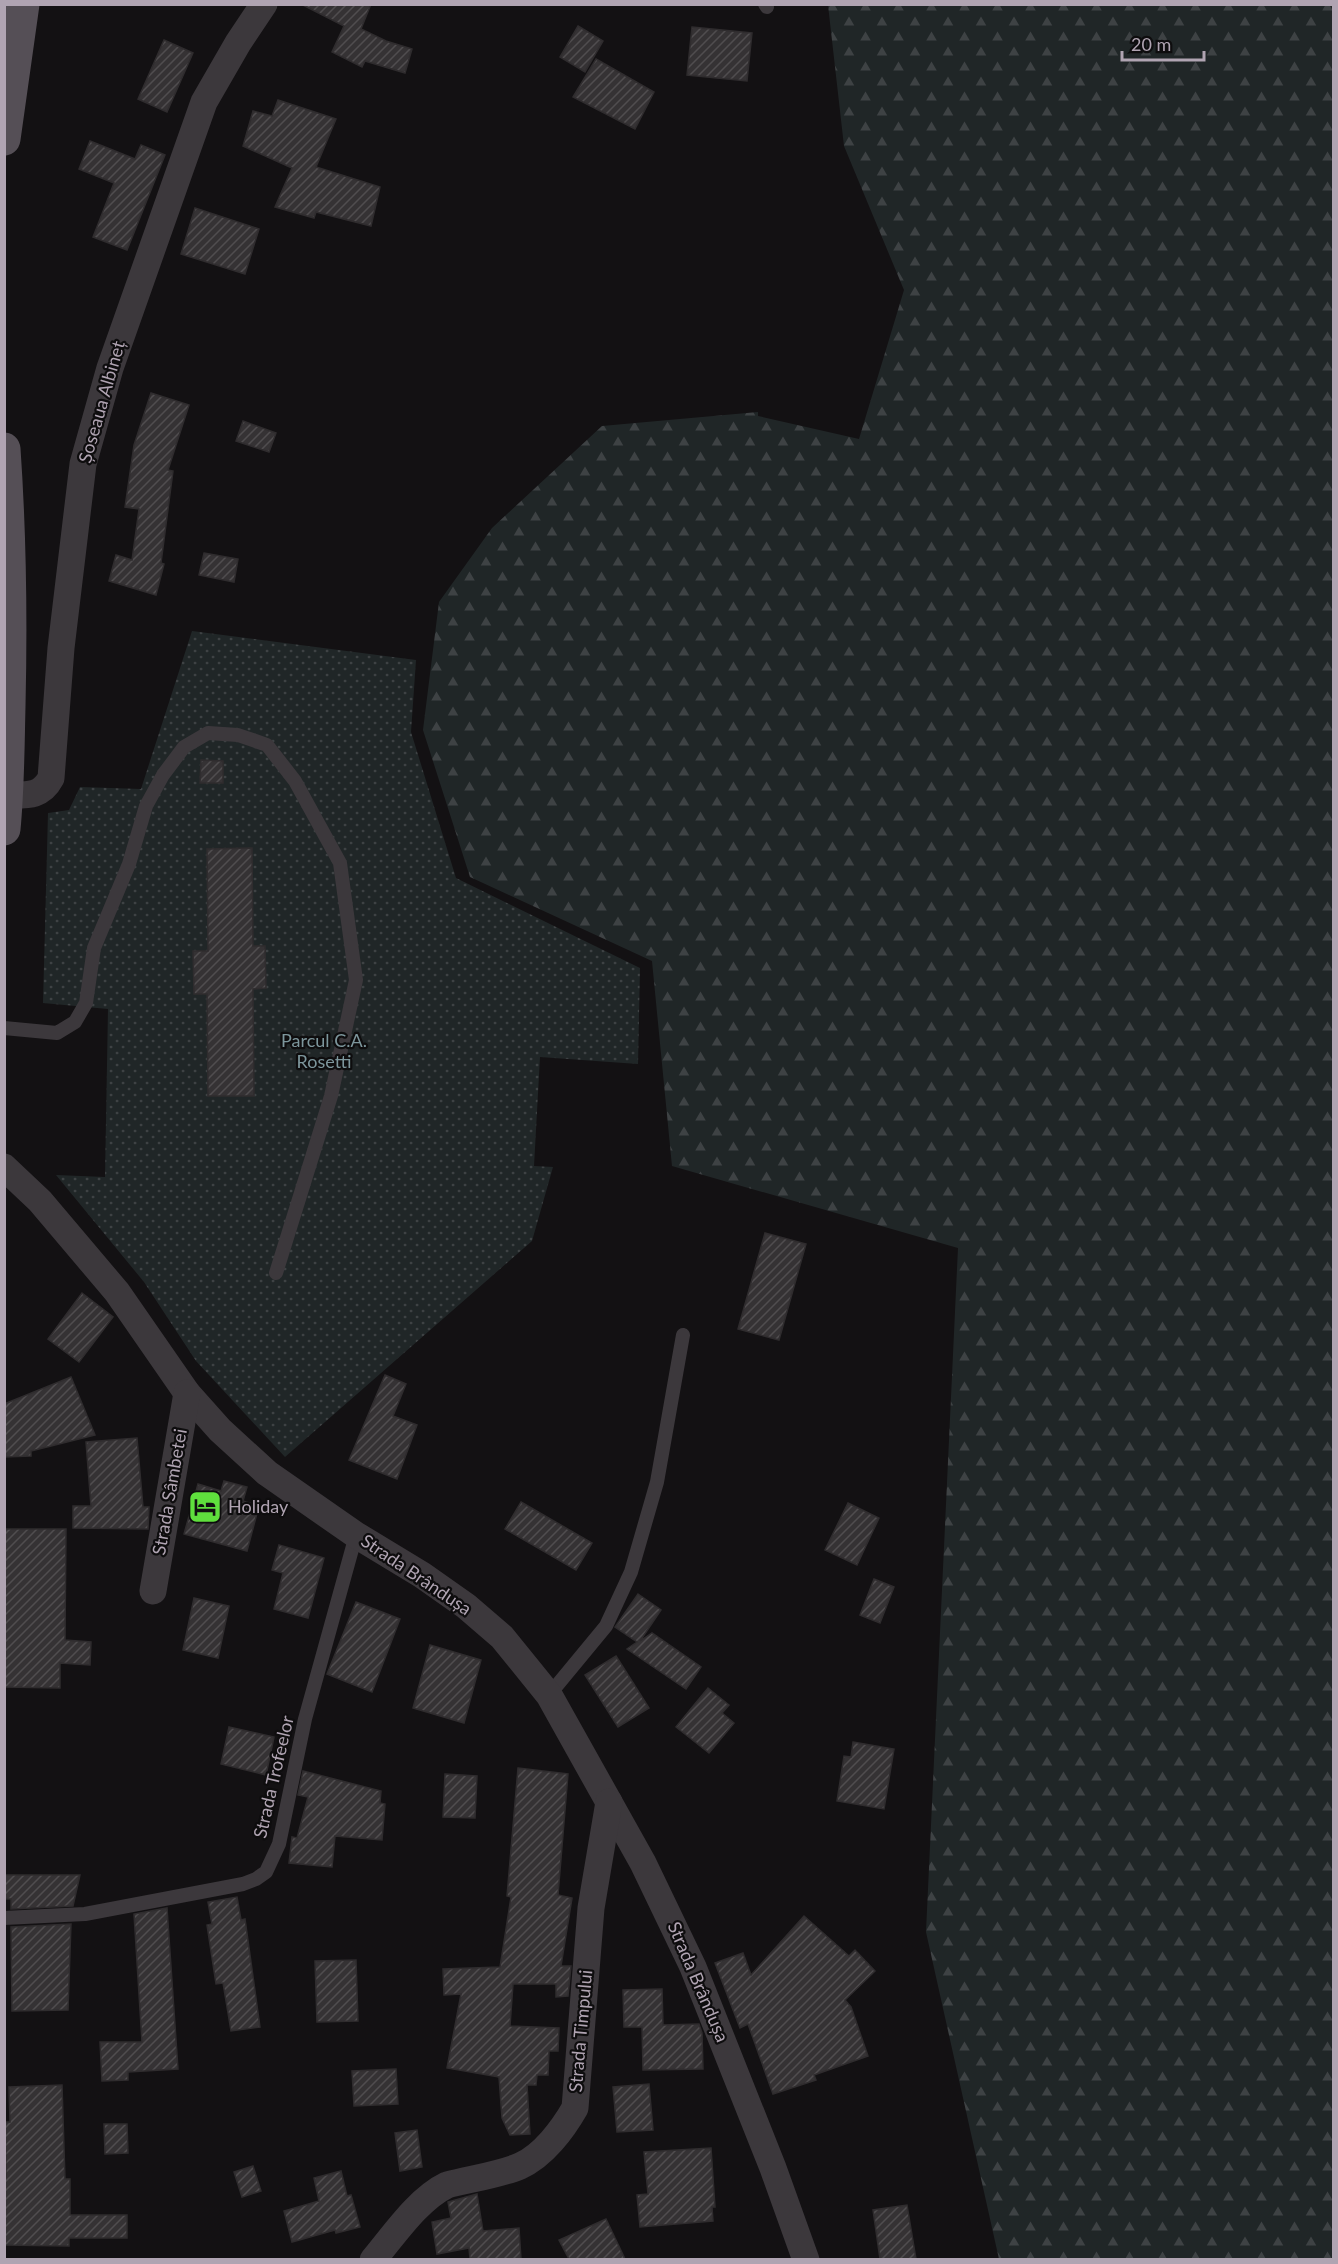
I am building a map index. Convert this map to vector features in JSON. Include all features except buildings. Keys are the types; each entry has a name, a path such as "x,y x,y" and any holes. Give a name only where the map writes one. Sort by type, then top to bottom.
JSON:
{"main road":[{"path":"4,139 23,4"},
{"path":"4,449 10,547 11,620 8,795 4,829"}],"street":[{"name":"Șoseaua Albineț","path":"8,795 33,795 40,792 51,778 62,648 83,464 132,304 204,102 238,43 264,4"},
{"name":"Strada Brândușa","path":"4,1167 40,1201 117,1292 187,1393 220,1430 267,1473 356,1535 422,1575 466,1606 502,1637 549,1695 643,1863 693,1967 773,2168 806,2259"},
{"name":"Strada Sâmbetei","path":"153,1591 187,1393"},
{"name":"Strada Timpului","path":"373,2259 425,2199 447,2185 520,2166 534,2158 565,2125 574,2108 591,1908 609,1802"}],"lane":[{"path":"4,1028 57,1033 75,1022 86,1004 94,948 129,864 146,806 163,775 184,747 208,733 238,735 267,745 295,781 340,863 356,980 331,1096 276,1273"},
{"path":"549,1695 606,1626 631,1572 657,1482 683,1335"},
{"name":"Strada Trofeelor","path":"4,1918 85,1914 243,1884 266,1872 279,1844 305,1719 356,1535"}],"green space":[{"path":"828,5 1333,5 1333,2259 999,2259 926,1932 958,1248 672,1166 652,961 470,877 423,730 439,602 492,528 602,426 758,412 758,416 859,439 904,290 844,146"},
{"name":"Parcul C.A. Rosetti","path":"192,631 416,660 411,732 456,878 640,968 638,1064 540,1057 534,1166 553,1167 532,1241 285,1457 196,1361 144,1282 56,1175 105,1177 108,1009 43,1003 48,813 69,810 80,787 141,789"}],"place":[{"name":"Holiday","path":"205,1507"}]}
